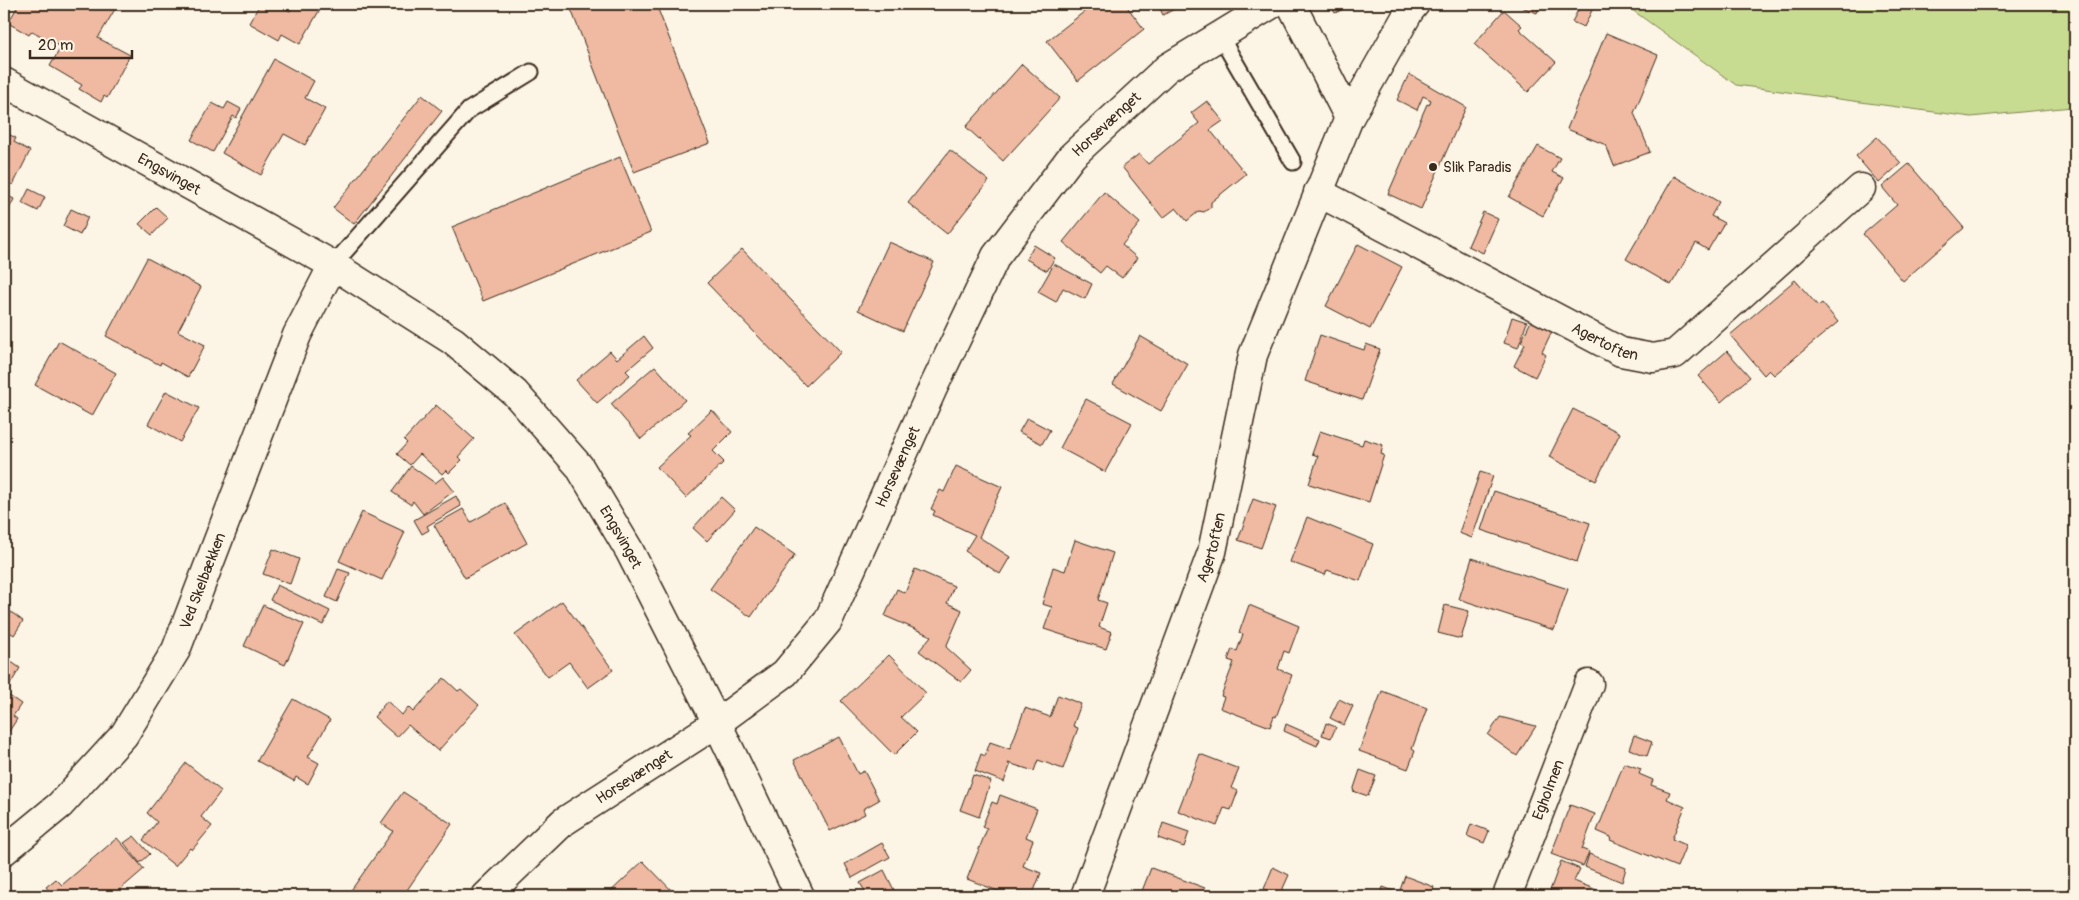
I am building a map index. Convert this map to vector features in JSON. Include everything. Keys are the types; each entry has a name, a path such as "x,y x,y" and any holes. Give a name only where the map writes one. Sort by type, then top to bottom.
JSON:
{"street":[{"name":"Horsevænget","path":"486,896 563,822 717,723 785,673 828,621 933,388 996,256 1072,156 1167,68 1272,4"},
{"path":"1291,4 1349,118"},
{"name":"Agertoften","path":"1085,896 1212,552 1253,355 1349,118 1410,10 1416,4"},
{"name":"Engsvinget","path":"4,82 333,265 453,341 515,393 579,466 629,550 717,723 800,896"},
{"name":"Agertoften","path":"1318,192 1621,352 1653,358 1675,354 1861,188"},
{"name":"Ved Skelbækken","path":"4,851 60,805 124,735 176,650 297,335 333,265"},
{"name":"Egholmen","path":"1507,896 1589,684"}],"lane":[{"path":"1220,36 1293,162"},
{"path":"333,265 469,110 531,72"}],"green space":[{"path":"1624,4 2075,4 2075,109 2072,107 1971,117 1736,85"}],"building":[{"path":"19,4 118,4 98,38 130,55 107,98 104,96 101,102 79,89 82,85 50,66 61,47 32,31 29,35 8,23"},
{"path":"260,4 277,4 290,11 294,4 308,4 319,11 300,44 282,34 279,40 249,23"},
{"path":"569,4 656,4 710,143 634,172"},
{"path":"1094,4 1125,4 1144,29 1078,81 1047,41"},
{"path":"1158,4 1184,4 1163,15"},
{"path":"1330,4 1354,4 1335,13"},
{"path":"1514,4 1540,4 1537,13"},
{"path":"1581,4 1593,8 1584,27 1572,22"},
{"path":"1504,10 1522,26 1519,29 1556,62 1528,92 1474,44"},
{"path":"1606,33 1658,55 1634,113 1650,152 1614,166 1606,145 1567,129"},
{"path":"274,59 314,81 305,98 325,109 305,145 284,134 261,175 222,153"},
{"path":"1022,64 1060,98 1003,161 966,127"},
{"path":"1409,74 1466,107 1421,209 1388,194 1427,104 1429,105 1431,100 1423,96 1417,110 1397,100"},
{"path":"422,95 442,111 354,224 333,208"},
{"path":"1207,101 1223,121 1210,130 1246,174 1211,202 1211,207 1204,212 1199,211 1187,221 1176,208 1163,218 1122,167 1139,154 1148,164 1199,123 1191,113"},
{"path":"228,102 241,109 236,118 233,116 213,152 191,140 212,103 224,109"},
{"path":"4,132 16,138 14,142 30,151 13,185 4,180"},
{"path":"1877,137 1901,163 1879,183 1856,156"},
{"path":"1538,146 1560,158 1552,172 1564,178 1543,216 1509,197"},
{"path":"950,150 989,181 947,234 908,203"},
{"path":"620,157 651,232 483,301 452,227"},
{"path":"1909,164 1964,228 1903,281 1863,234 1897,205 1882,187"},
{"path":"1674,176 1719,202 1711,216 1724,223 1708,250 1696,243 1671,285 1626,259"},
{"path":"29,189 45,197 38,211 22,203"},
{"path":"1104,192 1140,223 1122,245 1137,258 1122,278 1106,266 1100,273 1063,242"},
{"path":"4,194 14,199 7,213 4,211"},
{"path":"156,207 168,218 152,235 139,224"},
{"path":"71,209 88,217 80,235 63,226"},
{"path":"1483,212 1498,219 1483,253 1468,246"},
{"path":"889,242 934,262 903,331 858,310"},
{"path":"1358,244 1402,267 1370,329 1326,306"},
{"path":"1034,245 1055,258 1047,271 1026,259"},
{"path":"742,249 841,352 806,386 707,283"},
{"path":"147,258 201,287 178,331 205,345 188,377 161,362 160,365 106,336"},
{"path":"1054,264 1092,284 1085,299 1063,288 1056,302 1038,292"},
{"path":"1795,280 1818,306 1822,303 1838,322 1774,375 1769,370 1764,375 1730,335"},
{"path":"1512,317 1527,322 1518,348 1504,343"},
{"path":"1531,321 1552,331 1542,352 1546,355 1535,377 1514,366 1525,344 1521,342"},
{"path":"1320,335 1364,350 1366,344 1380,349 1362,400 1305,381"},
{"path":"644,336 653,348 626,371 630,375 597,403 576,380 610,351 617,359"},
{"path":"1140,336 1188,364 1161,411 1113,384"},
{"path":"59,341 116,373 92,416 35,385"},
{"path":"1727,351 1750,377 1721,402 1698,376"},
{"path":"655,366 685,400 641,439 611,404"},
{"path":"166,391 199,408 180,442 148,424"},
{"path":"1086,399 1132,423 1105,472 1060,448"},
{"path":"436,405 474,439 458,457 462,460 449,473 446,470 442,474 420,454 410,465 397,454 407,443 404,440"},
{"path":"1573,409 1620,433 1596,481 1549,457"},
{"path":"712,410 732,432 713,451 724,462 686,498 657,467 691,435 688,433"},
{"path":"1027,418 1050,430 1042,444 1019,432"},
{"path":"1320,431 1362,445 1364,439 1383,445 1381,454 1384,455 1369,502 1309,484 1318,456 1312,454"},
{"path":"411,466 435,483 443,477 454,491 423,514 413,501 411,505 392,492"},
{"path":"956,466 1002,487 979,537 1010,557 1000,574 965,551 975,535 933,515 935,511 931,509 940,490 944,492"},
{"path":"1480,472 1493,476 1472,538 1459,533"},
{"path":"1494,491 1590,523 1577,562 1481,530"},
{"path":"456,496 461,506 427,526 429,530 422,534 414,520"},
{"path":"721,497 735,510 707,541 693,528"},
{"path":"1253,499 1276,507 1261,548 1238,540"},
{"path":"505,503 527,543 465,578 434,525 463,509 471,522"},
{"path":"362,512 405,532 382,580 339,561"},
{"path":"1307,517 1373,544 1360,581 1327,570 1325,575 1290,562"},
{"path":"754,527 795,555 751,617 710,589"},
{"path":"1075,540 1113,553 1098,600 1107,603 1099,627 1112,632 1106,649 1044,629 1052,607 1042,604 1053,567 1065,571"},
{"path":"273,549 299,559 290,584 263,574"},
{"path":"1472,558 1568,589 1554,630 1459,599"},
{"path":"338,569 350,573 337,602 326,597"},
{"path":"915,569 954,586 947,603 962,610 946,647 971,670 961,682 919,651 931,636 885,616 897,589 905,593"},
{"path":"277,585 330,611 323,625 270,600"},
{"path":"562,601 613,670 588,688 569,662 548,677 515,635"},
{"path":"263,605 304,624 285,665 244,646"},
{"path":"1249,605 1299,626 1289,653 1284,651 1278,669 1292,675 1276,717 1274,716 1270,727 1220,708 1224,697 1221,696 1234,662 1228,660 1232,649 1237,651 1243,634 1239,633"},
{"path":"1445,605 1469,611 1461,639 1438,633"},
{"path":"11,612 23,621 14,635 4,628 4,623"},
{"path":"889,655 926,693 901,717 917,732 894,755 841,701"},
{"path":"4,657 20,668 5,693 21,704 13,716 17,719 4,739"},
{"path":"444,678 458,691 461,689 479,705 438,751 408,725 397,737 374,717 387,701 402,715 408,707 413,712"},
{"path":"1382,691 1427,708 1412,749 1415,751 1408,769 1359,751"},
{"path":"1058,695 1081,704 1073,726 1078,728 1063,769 1038,760 1034,771 1008,763 1010,766 1004,782 975,771 981,754 985,756 990,742 1010,749 1025,708 1050,717"},
{"path":"293,699 330,720 308,757 319,763 308,784 296,777 294,781 257,761"},
{"path":"1339,699 1353,706 1344,725 1330,718"},
{"path":"1500,717 1536,726 1517,756 1488,735"},
{"path":"1326,723 1336,727 1331,738 1322,735"},
{"path":"1286,724 1320,739 1317,746 1284,731"},
{"path":"1634,735 1652,742 1647,756 1629,749"},
{"path":"839,737 858,774 864,771 879,800 863,809 865,814 830,831 794,760"},
{"path":"1200,754 1239,769 1231,788 1238,791 1231,810 1224,808 1217,826 1178,811"},
{"path":"186,763 221,791 201,817 212,826 192,850 190,848 175,866 143,840 157,822 147,813"},
{"path":"1624,763 1641,769 1639,774 1653,780 1651,785 1670,792 1667,799 1685,807 1672,839 1686,845 1677,867 1610,840 1611,837 1597,831"},
{"path":"1360,770 1376,776 1368,796 1353,791"},
{"path":"973,775 991,781 979,817 960,810"},
{"path":"403,792 452,824 403,896 347,896 393,831 381,823"},
{"path":"1000,795 1037,809 1026,837 1033,840 1023,866 1041,873 1032,896 1011,896 967,879 987,829 982,827 992,802 997,804"},
{"path":"1570,805 1595,814 1582,849 1589,852 1583,866 1551,854"},
{"path":"1163,823 1189,832 1184,847 1158,838"},
{"path":"1471,824 1489,831 1484,843 1467,836"},
{"path":"134,836 150,854 140,863 124,843"},
{"path":"117,838 144,869 115,894 117,896 54,896 46,887 56,879 62,885"},
{"path":"882,843 890,857 852,878 845,864"},
{"path":"1589,854 1626,868 1622,882 1585,867"},
{"path":"643,861 677,896 606,896"},
{"path":"1561,861 1580,869 1574,881 1612,896 1548,896"},
{"path":"1273,867 1289,875 1280,895 1264,889"},
{"path":"1151,868 1205,888 1202,896 1140,896"},
{"path":"884,870 895,892 887,896 868,896 860,883"},
{"path":"1405,876 1434,887 1431,896 1380,896 1383,887 1399,893"},
{"path":"248,889 259,896 243,896"}],"place":[{"name":"Slik Paradis","path":"1433,167"}]}
